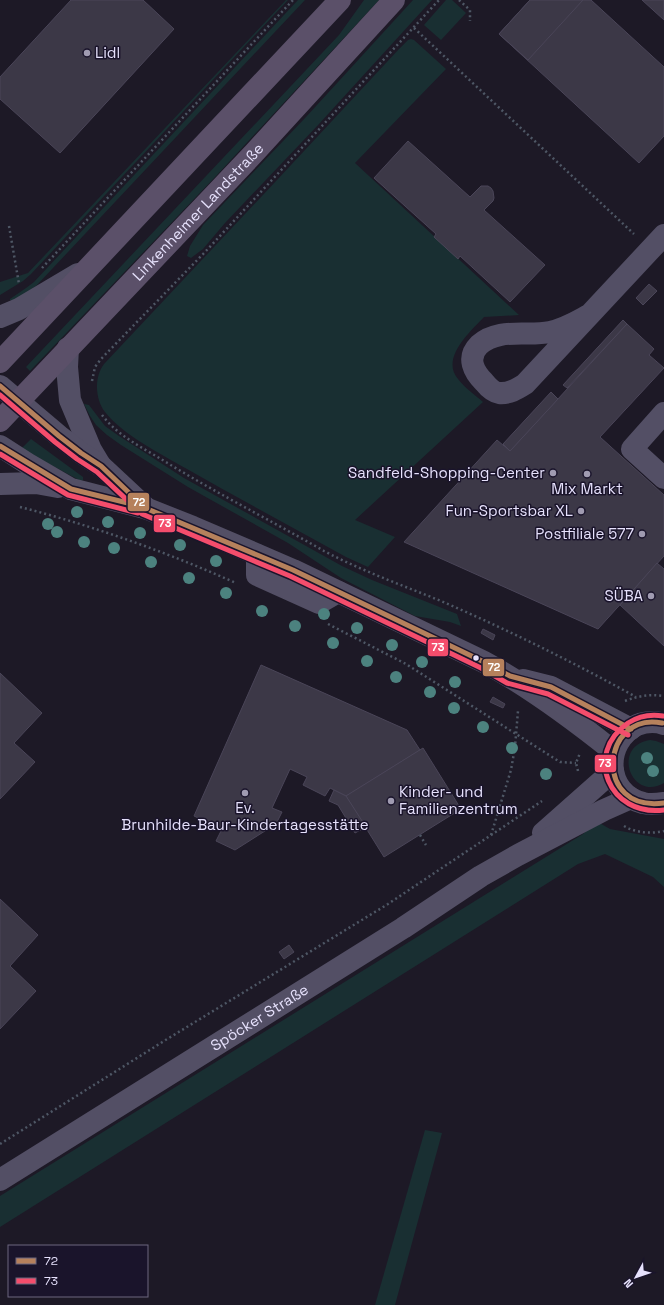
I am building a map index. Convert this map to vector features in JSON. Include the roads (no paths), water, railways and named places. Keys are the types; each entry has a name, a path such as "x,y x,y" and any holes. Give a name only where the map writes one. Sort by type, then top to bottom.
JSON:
{"main road":[{"path":"0,362 340,0"},
{"name":"Linkenheimer Landstraße","path":"0,421 249,158 394,0"}],"street":[{"path":"589,315 564,329 548,333 503,335 492,337 479,346 473,353 473,364 476,373 490,388 500,393 514,391 525,384 657,242"},
{"path":"0,317 19,309 91,265"},
{"path":"68,348 67,367 70,400 91,450 101,466"},
{"path":"0,386 76,449 101,466 146,508"},
{"path":"664,413 632,449 664,478"},
{"path":"0,446 71,489"},
{"path":"0,484 36,483 71,489 146,508 257,555 338,592 510,676 591,734 613,761 616,782 622,791 631,798 642,803 653,805 664,803"},
{"path":"510,676 551,686 630,729 640,724 650,722 664,724"},
{"name":"Spöcker Straße","path":"518,855 613,761 617,742 630,729"},
{"name":"Spöcker Straße","path":"0,1180 403,928 481,876 604,810 631,798"}],"place":[{"name":"Lidl","path":"87,53"},
{"name":"Sandfeld-Shopping-Center","path":"553,473"},
{"name":"Mix Markt","path":"587,474"},
{"name":"Fun-Sportsbar XL","path":"581,511"},
{"name":"Postfiliale 577","path":"642,534"},
{"name":"SÜBA","path":"651,596"},
{"name":"Ev. Brunhilde-Baur-Kindertagesstätte","path":"245,793"},
{"name":"Kinder- und Familienzentrum","path":"391,801"}]}
